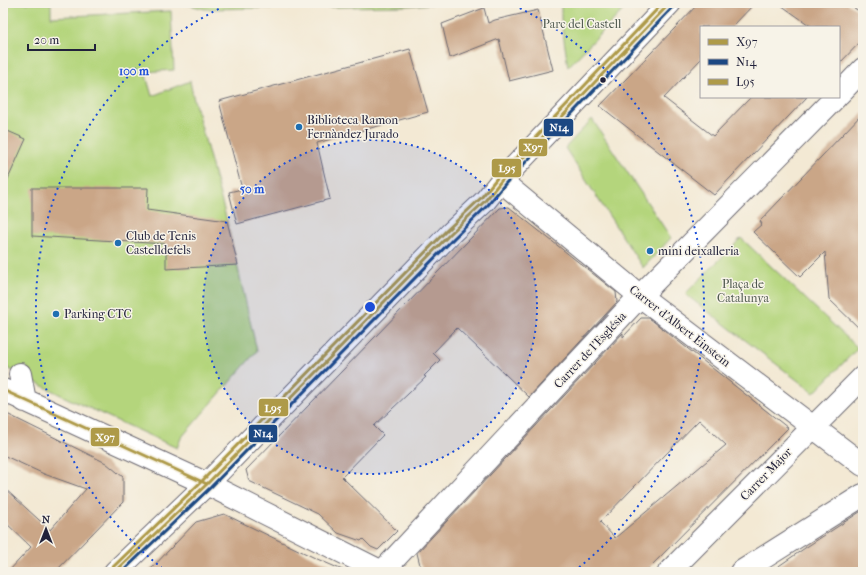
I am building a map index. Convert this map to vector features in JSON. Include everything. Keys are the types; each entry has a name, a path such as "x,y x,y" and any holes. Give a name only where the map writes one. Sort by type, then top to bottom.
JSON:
{"street":[{"path":"116,572 207,484 444,239 485,200 501,181 670,3"},
{"path":"840,93 863,69"},
{"name":"Carrer de l'Església","path":"382,572 640,296 835,98"},
{"name":"Carrer d'Albert Einstein","path":"501,181 640,296 863,465"},
{"path":"20,374 25,401"},
{"name":"Carrer Major","path":"669,572 812,426 863,377"},
{"path":"3,390 207,484 382,572"},
{"path":"741,572 863,495"}],"green space":[{"name":"Club de Tenis Castelldefels","path":"3,3 51,3 51,17 171,11 174,70 145,72 152,96 190,81 227,221 257,351 181,438 177,448 69,399 3,366"},
{"path":"182,3 447,3 407,6 205,9"},
{"name":"Parc del Castell","path":"561,3 630,3 568,67 561,19"},
{"path":"592,119 671,238 643,268 565,148"},
{"name":"Plaça de Catalunya","path":"741,238 858,348 814,393 685,294"}],"building":[{"path":"699,3 755,3 733,26 700,26 700,60 664,98 713,136 750,98 806,98 714,195 600,106"},
{"path":"778,3 847,3 863,14 863,39 840,63 840,26 811,26"},
{"path":"484,8 488,23 538,10 553,70 509,81 499,39 450,58 442,24"},
{"name":"Biblioteca Ramon Fernàndez Jurado","path":"410,49 428,112 317,143 330,199 237,224 229,192 242,189 219,101"},
{"path":"863,113 863,332 829,299 825,252 800,277 753,232 762,224 760,221"},
{"path":"3,129 26,139 3,190"},
{"path":"32,188 148,188 147,210 227,221 238,265 166,269 166,244 32,236"},
{"path":"509,207 616,292 617,302 529,397 457,328 433,353 440,360 424,376 426,377 374,426 383,435 342,477 397,531 378,550 371,547 363,539 361,541 338,533 318,514 249,481 246,470 500,208"},
{"path":"641,318 649,318 788,428 645,572 428,572 420,565 417,553 623,333 623,337","holes":["699,420 726,445 615,538 600,522"]},
{"path":"3,412 106,463 123,477 123,502 55,572 8,572 31,547 3,520 3,487 50,530 86,489 44,474 3,455"},
{"path":"863,510 863,572 770,572 805,548"},
{"path":"224,514 347,572 148,572 196,522"}],"transit line":[{"name":"L95","path":"112,568 203,480 446,231 481,198 497,178 663,3"},
{"name":"X97","path":"115,572 207,484 450,234 485,201 501,181 670,3"},
{"name":"N14","path":"122,572 211,487 488,205 505,184 674,6"},
{"name":"X97","path":"3,390 207,484"}],"place":[{"name":"Biblioteca Ramon Fernàndez Jurado","path":"299,127"},
{"name":"Club de Tenis Castelldefels","path":"118,243"},
{"name":"mini deixalleria","path":"650,251"},
{"name":"Parking CTC","path":"56,314"}]}
